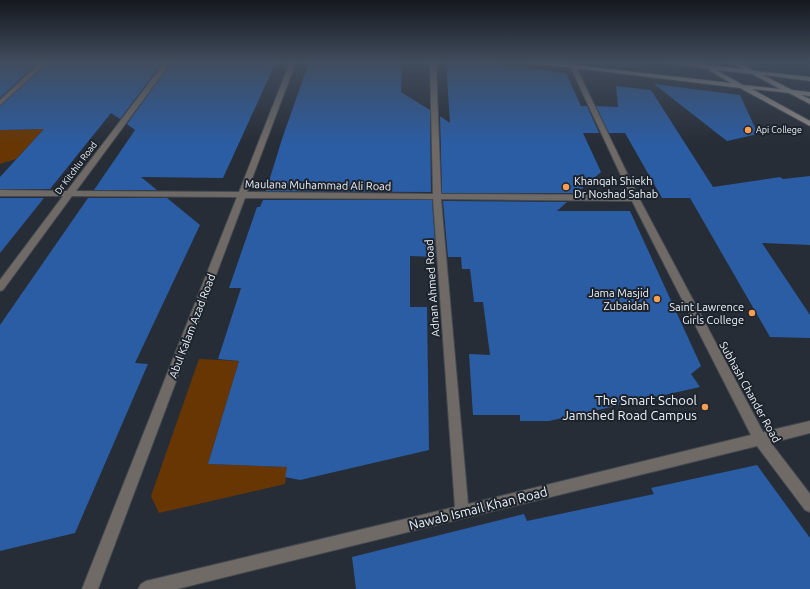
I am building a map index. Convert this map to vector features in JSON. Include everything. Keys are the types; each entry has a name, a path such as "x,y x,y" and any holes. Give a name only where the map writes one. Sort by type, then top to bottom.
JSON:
{"street":[{"path":"0,103 15,89"},
{"name":"Dr Kitchlu Road","path":"0,287 148,89"},
{"name":"Abul Kalam Azad Road","path":"90,589 283,89"},
{"name":"Adnan Ahmed Road","path":"434,89 437,197 462,512"},
{"name":"Subhash Chander Road","path":"584,89 635,198 760,439 810,505"},
{"path":"745,89 810,124"},
{"path":"760,89 810,94"},
{"path":"786,89 810,102"},
{"name":"Maulana Muhammad Ali Road","path":"0,193 635,198"},
{"name":"Nawab Ismail Khan Road","path":"146,589 810,427"}],"shaded area":[{"path":"44,129 16,159 0,164 0,130"},
{"path":"199,359 239,361 208,464 287,467 285,484 159,513 151,496"}],"building":[{"path":"0,89 9,89 0,98"},
{"path":"18,89 142,89 120,119 111,113 50,189 0,189 0,177 44,129 0,130 0,106"},
{"path":"152,89 263,89 223,178 141,177 157,190 94,190 135,130 127,124"},
{"path":"299,89 401,89 401,92 430,110 431,192 266,191"},
{"path":"448,89 573,89 581,106 587,106 599,133 583,133 601,172 577,193 442,193 440,116 450,123"},
{"path":"616,89 651,90 713,187 780,177 783,179 810,176 810,245 762,243 810,315 810,338 770,337 690,198 662,198 625,133 609,133 596,106 618,107"},
{"path":"661,89 697,89 740,95 758,134 727,141"},
{"path":"0,198 44,198 0,253"},
{"path":"88,198 167,198 200,225 135,363 148,364 75,533 0,551 0,325"},
{"path":"263,200 432,200 436,257 410,256 410,307 427,307 429,450 300,480 285,477 287,467 208,464 239,361 218,359 241,288 229,288 257,207 260,207"},
{"path":"443,201 567,202 557,211 630,211 701,366 691,374 700,387 549,421 520,421 520,415 473,415 469,354 490,355 483,302 474,302 470,269 462,269 461,257 448,257"},
{"path":"757,465 810,538 810,589 356,589 352,557 524,514 527,521 654,494 651,488"}],"place":[{"name":"Api College","path":"748,130"},
{"name":"Khanqah Shiekh Dr Noshad Sahab","path":"566,187"},
{"name":"Jama Masjid Zubaidah","path":"657,299"},
{"name":"Saint Lawrence Girls College","path":"752,313"},
{"name":"The Smart School Jamshed Road Campus","path":"705,407"}]}
